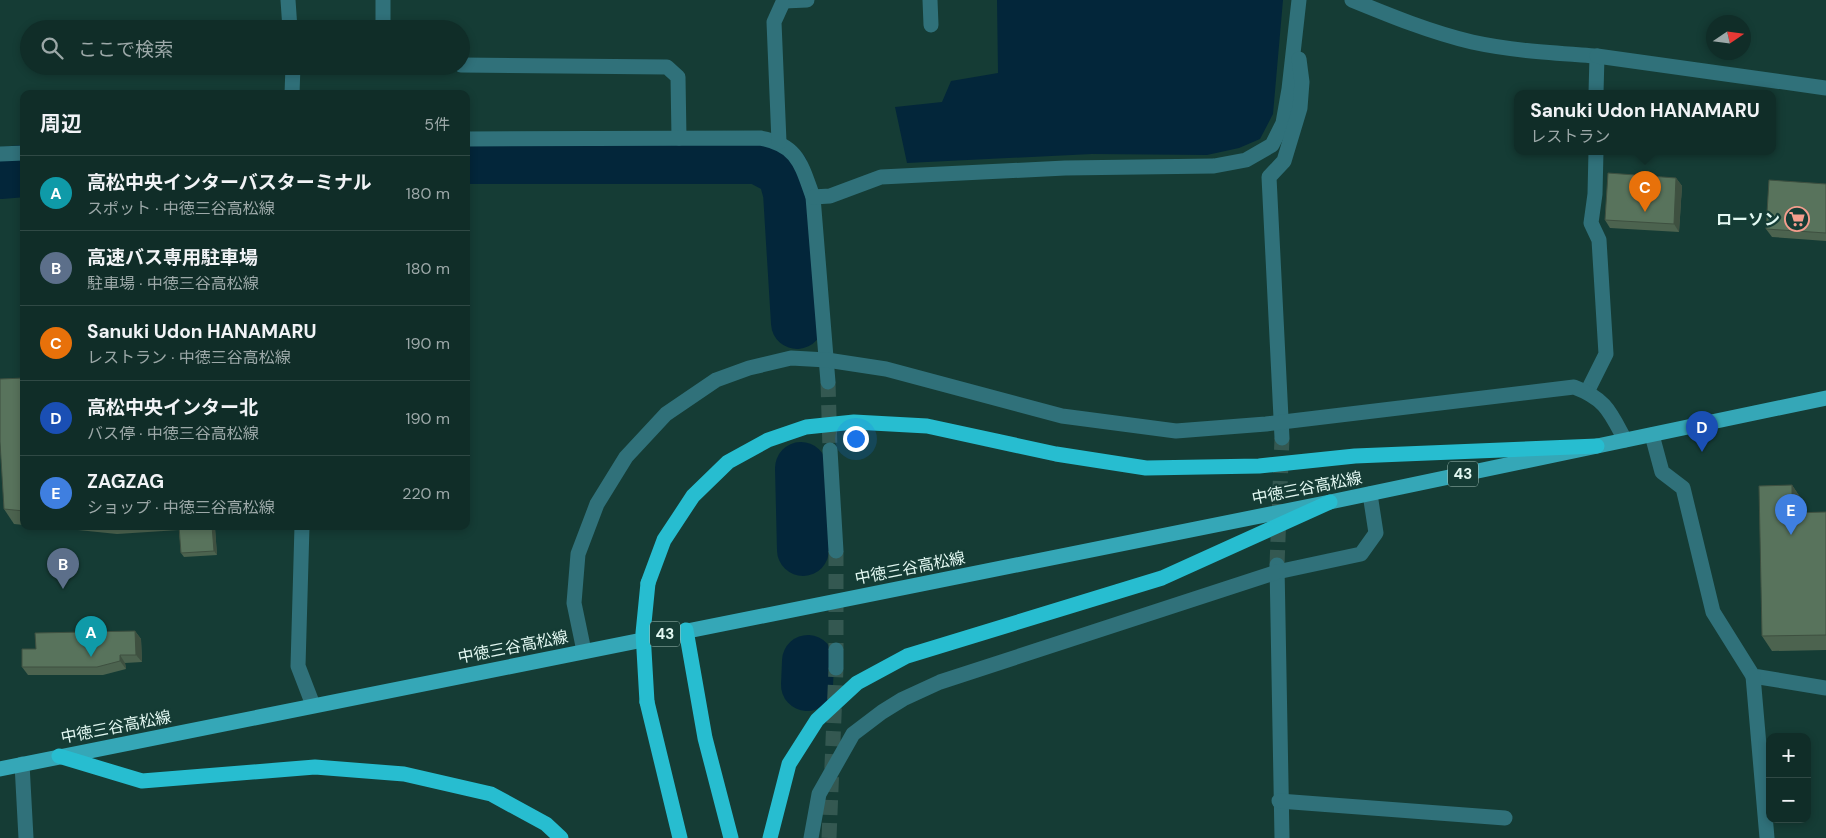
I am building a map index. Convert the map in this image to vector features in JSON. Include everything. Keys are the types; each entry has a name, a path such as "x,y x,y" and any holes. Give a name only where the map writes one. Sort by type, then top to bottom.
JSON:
{"highway":[{"path":"680,838 647,702 643,633 648,583 664,540 693,496 728,462 768,440 806,427 854,422 927,426 1056,454 1146,468 1259,466 1355,456 1597,446"},
{"path":"770,838 789,764 817,720 857,682 907,656 1162,578 1330,502"},
{"path":"686,630 705,738 731,838"},
{"path":"59,756 142,781 315,767 404,774 492,794 546,824 561,838"}],"main road":[{"name":"中徳三谷高松線","path":"0,769 1370,494 1826,398"}],"street":[{"path":"288,0 289,20"},
{"path":"383,0 383,20"},
{"path":"779,142 774,22 784,0 807,0"},
{"path":"930,0 931,25"},
{"path":"813,197 830,196 881,177 1065,168 1214,166 1246,160 1272,145 1283,123 1296,40 1300,0"},
{"path":"1352,0 1409,23 1471,41 1524,51 1597,56 1826,88"},
{"path":"1282,438 1283,422 1269,177 1284,161 1300,108 1302,82 1296,40"},
{"path":"1596,90 1597,56"},
{"path":"470,66 668,67 678,77 679,138"},
{"path":"292,90 293,75"},
{"path":"470,138 760,138 779,142 790,150 803,169 813,197 828,382"},
{"path":"0,154 20,153"},
{"path":"1588,392 1606,354 1600,240 1591,223 1596,194 1596,155"},
{"path":"584,651 574,603 578,554 597,504 626,457 666,414 716,380 749,368 791,358 827,360 886,369 1062,416 1176,431 1283,422 1574,388 1588,392 1605,404 1625,440"},
{"path":"1652,434 1662,472 1683,488 1713,612 1753,676 1766,838"},
{"path":"830,450 836,551"},
{"path":"811,838 819,794 853,734 903,699 940,682 1277,569 1361,554 1376,534 1370,494"},
{"path":"302,530 298,666 313,705"},
{"path":"1277,569 1279,801 1282,838"},
{"path":"836,650 836,668"},
{"path":"1753,676 1826,688"},
{"path":"22,764 26,838"},
{"path":"1279,801 1505,818"}],"water":[{"path":"997,0 1283,0 1273,114 1260,139 1239,148 1207,155 1092,154 907,163 895,107 942,102 951,81 998,73"}],"building":[{"path":"1608,173 1676,178 1674,224 1605,220"},
{"path":"1769,180 1826,184 1826,233 1766,229"},
{"path":"20,378 20,511 4,509 0,442 0,379"},
{"path":"1792,485 1792,513 1826,512 1826,635 1762,636 1759,486"},
{"path":"179,530 212,530 214,551 181,553"},
{"path":"135,631 136,655 120,655 120,661 97,667 22,667 22,649 36,649 35,633"}],"waterway":[{"path":"470,158 758,158 783,171 789,193 797,323"},
{"path":"0,173 20,171"},
{"path":"801,468 803,550"},
{"path":"807,685 808,661"}],"tunnel":[{"path":"828,382 830,450"},
{"path":"1277,565 1282,438"},
{"path":"836,551 836,650"},
{"path":"829,838 836,668"}],"place":[{"name":"Sanuki Udon HANAMARU","path":"1645,212"},
{"name":"ローソン","path":"1797,219"},
{"name":"高松中央インター北","path":"1702,452"},
{"name":"ZAGZAG","path":"1791,535"},
{"name":"高速バス専用駐車場","path":"63,589"},
{"name":"高松中央インターバスターミナル","path":"91,657"}]}
